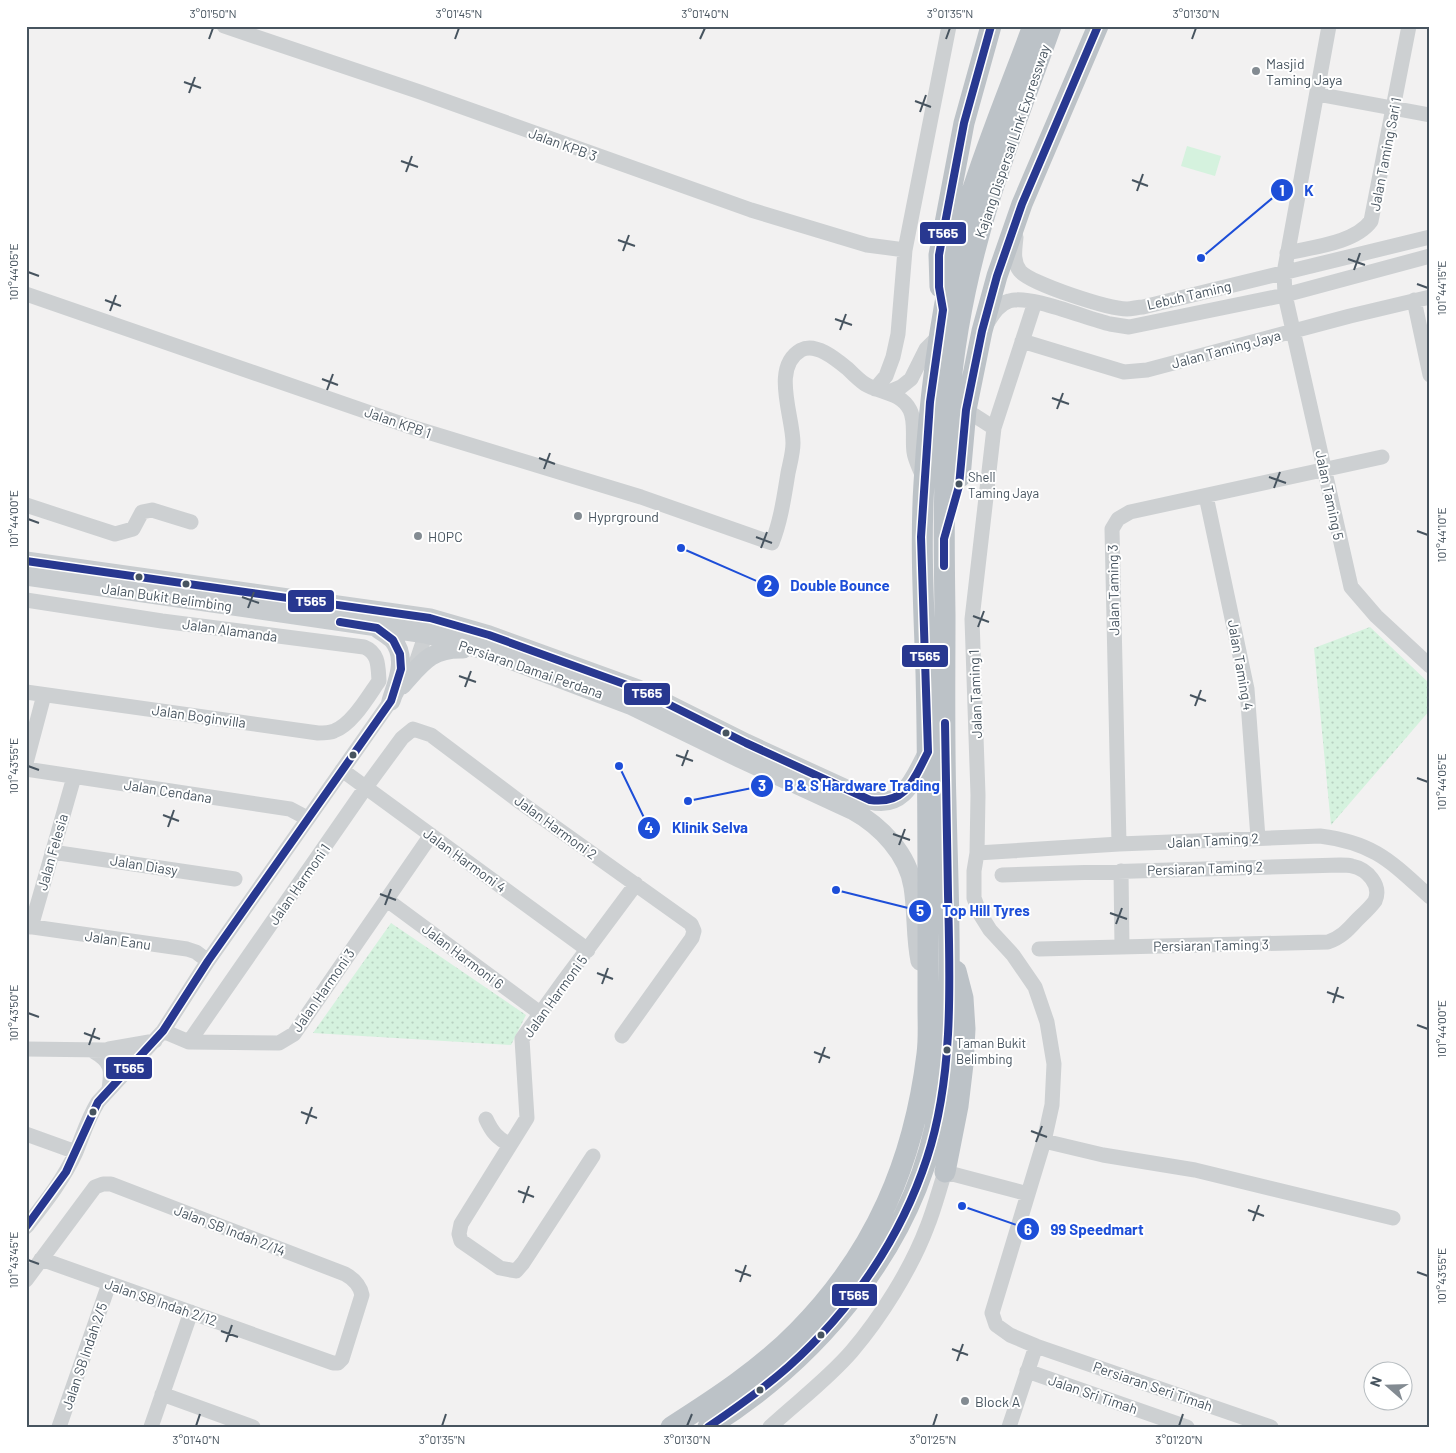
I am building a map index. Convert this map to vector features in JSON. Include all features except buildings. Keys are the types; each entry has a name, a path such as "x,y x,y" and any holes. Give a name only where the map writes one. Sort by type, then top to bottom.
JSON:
{"highway":[{"path":"943,310 939,256 964,123 991,26"},
{"name":"Kajang Dispersal Link Expressway","path":"670,1427 709,1403 764,1362 798,1331 848,1272 874,1231 909,1147 919,1108 928,1049 928,752 921,537 930,402 943,310 970,198 1033,26"},
{"name":"Kajang Dispersal Link Expressway","path":"708,1427 776,1377 811,1345 864,1283 890,1241 909,1204 928,1152 939,1110 947,1048 950,949 946,791 944,539 949,405 957,337 970,274 988,203 1052,26"},
{"path":"944,539 959,486 966,410 982,331 997,276 1022,204 1098,26"},
{"path":"945,1172 958,1106 963,1064 964,1029 963,998 950,949"}],"main road":[{"name":"Jalan Bukit Belimbing","path":"26,561 428,626"},
{"name":"Jalan Bukit Belimbing","path":"26,576 377,628 428,626"},
{"name":"Persiaran Damai Perdana","path":"428,626 489,635 638,689 746,743 880,803 890,802 900,797 928,752"},
{"name":"Persiaran Damai Perdana","path":"428,626 484,650 630,705 865,817 882,831 906,865 913,886 919,957 928,994"},
{"path":"377,628 393,640 400,654 401,669 391,701"},
{"path":"402,685 424,660 436,652 450,649 484,650"}],"street":[{"name":"Jalan KPB 3","path":"224,26 420,92 751,210 868,245 905,250"},
{"path":"882,391 896,342 905,250 949,26"},
{"name":"Jalan Taming 5","path":"1329,26 1287,253 1284,273 1285,295 1351,587 1376,616 1430,666"},
{"name":"Jalan Taming Sari 1","path":"1287,253 1348,238 1366,228 1371,221 1409,26"},
{"path":"1317,94 1430,115"},
{"name":"Lebuh Taming","path":"1022,204 1014,255 1019,270 1030,279 1042,284 1114,307 1127,309 1143,307 1430,237"},
{"name":"Lebuh Taming","path":"982,331 997,309 1010,300 1034,302 1110,324 1129,326 1285,295 1430,256"},
{"name":"Jalan KPB 1","path":"26,294 408,426 642,497 772,544 780,523 793,443 785,376 793,355 804,349 813,349 824,353 835,359 863,383 882,391"},
{"name":"Jalan Taming Jaya","path":"1022,340 1124,372 1147,370 1430,296"},
{"path":"1414,300 1430,375"},
{"name":"Jalan Taming 1","path":"1034,302 994,428 972,619 978,795 974,898 980,914 990,930 1013,955 1035,987 1047,1022 1054,1072 1052,1105 1044,1142"},
{"path":"882,391 901,387 912,379 926,349 939,336"},
{"path":"882,391 897,397 910,410 914,455 924,481"},
{"path":"966,410 994,428"},
{"name":"Jalan Taming 3","path":"1120,844 1112,529 1118,519 1130,512 1382,457"},
{"name":"Jalan Taming 4","path":"1206,496 1247,689 1258,838"},
{"path":"26,505 115,534 133,529 142,512 152,510 191,522"},
{"name":"Jalan Alamanda","path":"26,600 190,625 364,647 370,649 377,658 379,681 362,706"},
{"path":"26,1227 64,1176 76,1152 90,1114 109,1089 159,1036 208,960 402,685 417,660 428,626"},
{"name":"Jalan Boginvilla","path":"26,692 318,733 334,731 345,724 362,706"},
{"path":"26,763 44,695"},
{"path":"362,706 379,718"},
{"name":"Jalan Harmoni 1","path":"189,1042 366,787 402,738 413,729"},
{"name":"Jalan Harmoni 2","path":"413,729 431,735 691,924 694,931 692,938 622,1036"},
{"name":"Jalan Cendana","path":"26,769 290,809 307,818"},
{"name":"Jalan Harmoni 4","path":"342,770 588,950"},
{"name":"Jalan Felesia","path":"28,926 74,777"},
{"name":"Jalan Harmoni 3","path":"159,1036 189,1042 279,1043 294,1034 431,835"},
{"name":"Jalan Taming 2","path":"977,853 1120,844 1320,836 1360,844 1378,853 1396,866 1430,897"},
{"path":"1185,842 1187,868"},
{"name":"Jalan Diasy","path":"52,852 235,879"},
{"name":"Persiaran Taming 2","path":"1002,875 1187,868 1354,866 1369,874 1375,883 1377,892 1370,907"},
{"path":"1121,871 1122,947"},
{"name":"Jalan Harmoni 5","path":"594,1156 523,1264 516,1270 500,1268 461,1241 459,1234 461,1224 527,1118 522,1039 636,884"},
{"name":"Jalan Harmoni 6","path":"387,900 540,1013"},
{"name":"Persiaran Taming 3","path":"1039,949 1328,942 1338,939 1370,907"},
{"name":"Jalan Eanu","path":"28,926 188,949 208,960"},
{"path":"26,1049 99,1050 159,1036"},
{"path":"99,1050 137,1061"},
{"path":"99,1050 109,1063 111,1073 109,1089"},
{"path":"486,1119 491,1131 499,1139 510,1145"},
{"path":"26,1134 76,1152"},
{"path":"1044,1142 1103,1155 1195,1170 1393,1218"},
{"name":"Persiaran Seri Timah","path":"1044,1142 992,1312 996,1325 1010,1335 1036,1346 1235,1421 1271,1427"},
{"path":"770,1427 826,1378 852,1352 885,1307 927,1227 945,1172 1028,1194"},
{"name":"Jalan SB Indah 2/14","path":"41,1259 96,1187 103,1184 111,1184 354,1279 362,1295 345,1352 338,1363"},
{"path":"26,1280 41,1259"},
{"name":"Jalan SB Indah 2/12","path":"41,1259 338,1363"},
{"name":"Jalan SB Indah 2/5","path":"59,1427 109,1284"},
{"path":"151,1427 191,1312"},
{"path":"1009,1427 1036,1346"},
{"name":"Jalan Sri Timah","path":"1028,1371 1148,1420 1187,1427"},
{"path":"162,1394 253,1427"}],"green space":[{"path":"1187,146 1221,156 1215,176 1181,166"},
{"path":"1370,627 1430,684 1430,710 1331,825 1314,648"},
{"path":"391,923 526,1015 511,1045 313,1033"}],"transit line":[{"name":"T565","path":"26,561 430,618 489,635 638,689 746,743 870,800 882,800 900,794 913,780 928,752 921,537 930,402 943,310 939,287 939,255 964,123 991,26"},
{"name":"T565","path":"944,566 944,539 959,486 966,410 982,331 997,276 1022,204 1098,26"},
{"name":"T565","path":"26,1227 66,1172 98,1102 163,1031 208,961 391,701 401,669 400,654 393,640 377,628 340,622"},
{"name":"T565","path":"708,1427 769,1383 788,1367 833,1322 871,1272 888,1245 903,1217 927,1158 936,1127 942,1094 948,1027 949,960 945,723"}],"place":[{"name":"Masjid Taming Jaya","path":"1256,71"},
{"name":"K","path":"1201,258"},
{"name":"Shell Taming Jaya","path":"959,484"},
{"name":"Hyprground","path":"578,516"},
{"name":"HOPC","path":"418,536"},
{"name":"Double Bounce","path":"681,548"},
{"name":"Klinik Selva","path":"619,766"},
{"name":"B & S Hardware Trading","path":"688,801"},
{"name":"Top Hill Tyres","path":"836,890"},
{"name":"Taman Bukit Belimbing","path":"947,1050"},
{"name":"99 Speedmart","path":"962,1206"},
{"name":"Block A","path":"965,1401"}]}
